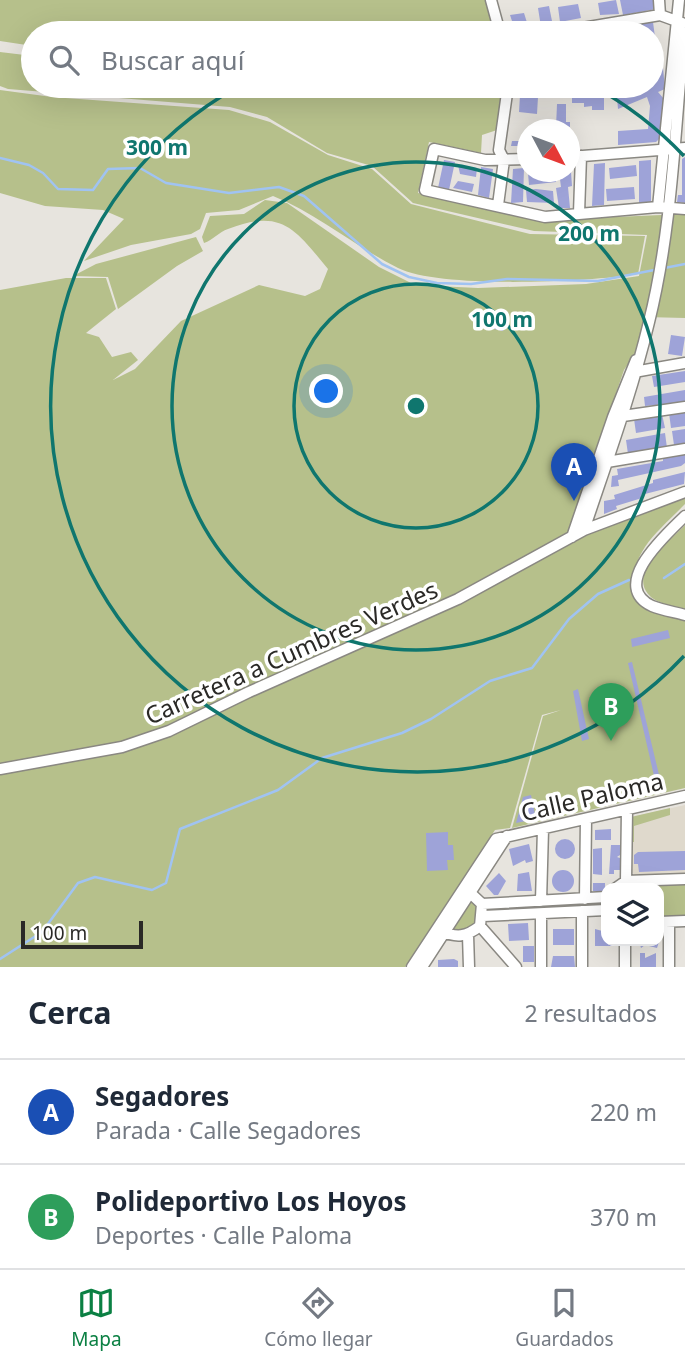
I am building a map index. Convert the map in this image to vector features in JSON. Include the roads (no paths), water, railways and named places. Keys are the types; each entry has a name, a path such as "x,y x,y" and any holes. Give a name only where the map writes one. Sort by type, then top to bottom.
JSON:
{"street":[{"path":"491,0 497,21"},
{"path":"659,0 660,15"},
{"path":"572,537 634,372 650,320 666,232 663,207 682,24 679,0"},
{"path":"624,21 660,15 682,24"},
{"path":"498,205 504,160 499,150 506,98"},
{"path":"579,214 581,156 685,148"},
{"path":"517,159 485,160 434,149 425,190 545,217 663,207 685,209"},
{"path":"634,372 685,363"},
{"path":"584,530 623,416 634,372"},
{"path":"623,416 685,407"},
{"path":"607,462 685,449"},
{"name":"Carretera a Cumbres Verdes","path":"0,769 122,747 169,731 249,692 448,604 584,530 685,492"},
{"path":"685,516 642,562 638,587 641,595 652,606 685,615"},
{"name":"Calle Paloma","path":"466,889 489,845 496,839 685,796"},
{"path":"626,881 627,810"},
{"path":"585,899 586,819"},
{"path":"541,901 543,829"},
{"path":"623,883 685,878"},
{"path":"422,967 466,889 482,904 601,897"},
{"path":"482,904 482,921 516,967"},
{"path":"440,931 456,937 468,935 482,921 601,910"},
{"path":"582,911 582,967"},
{"path":"541,914 541,967"},
{"path":"669,967 664,922 685,921"},
{"path":"412,967 440,931"},
{"path":"468,935 469,967"},
{"path":"625,946 625,967"}],"waterway":[{"path":"0,158 29,165 43,173 58,189 93,190 108,169 140,168 166,183 229,193 279,187 304,196 382,264 409,277 437,283 471,284 507,279 598,281 685,264"},
{"path":"664,578 685,564"},
{"path":"0,959 42,932 78,883 95,877 152,890 166,883 180,829 278,790 322,758 402,733 431,719 490,681 532,668 569,619 598,594 629,580"}],"place":[{"name":"Segadores","path":"574,501"},
{"name":"Polideportivo Los Hoyos","path":"611,741"}]}
